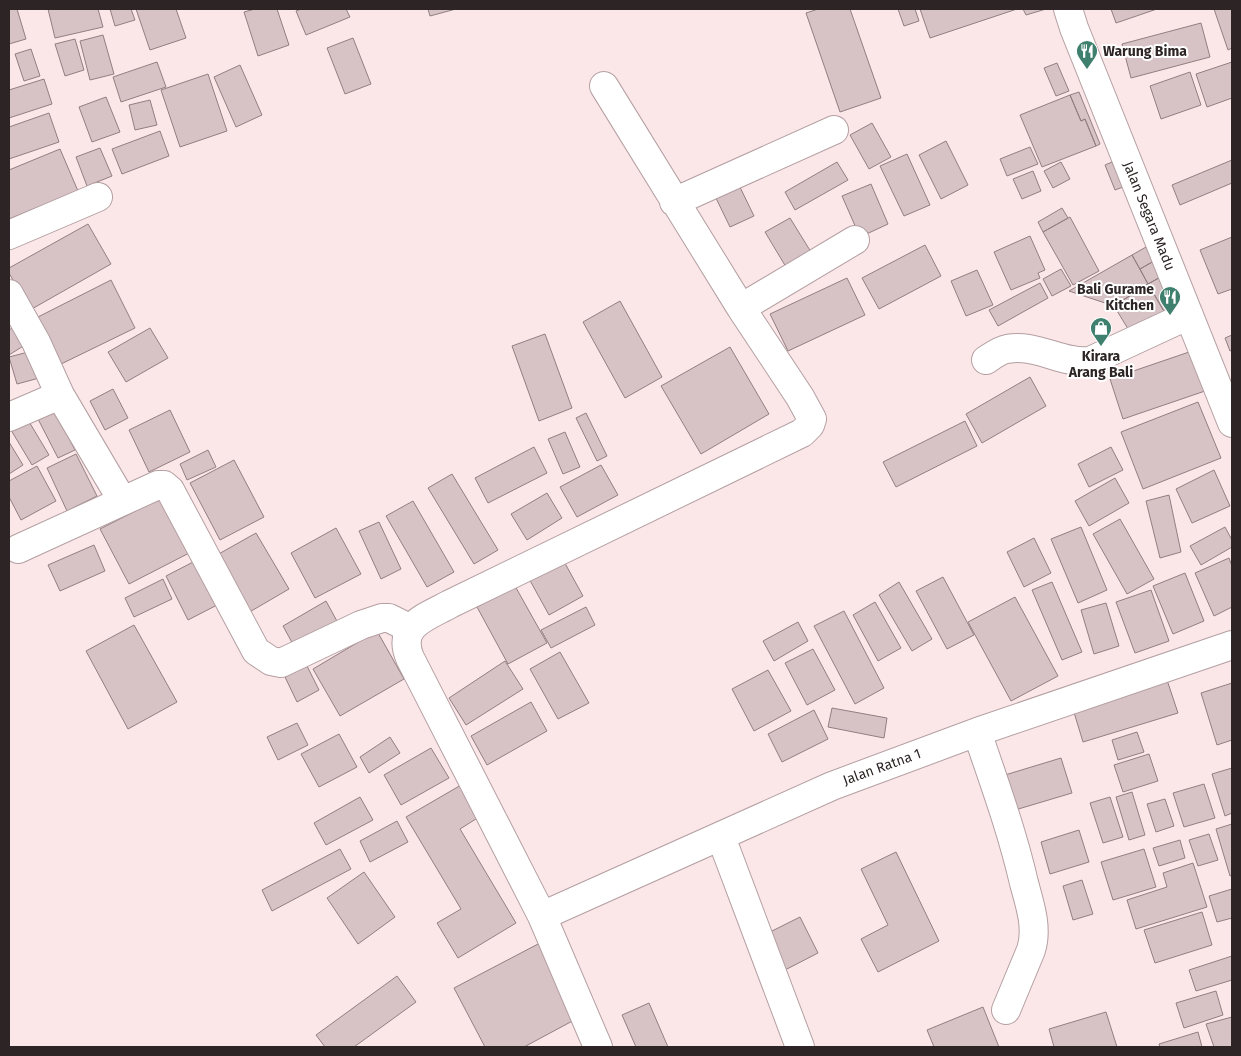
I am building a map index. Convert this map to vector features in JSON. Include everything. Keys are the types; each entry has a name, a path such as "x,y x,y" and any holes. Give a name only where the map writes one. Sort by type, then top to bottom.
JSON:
{"street":[{"name":"Jalan Segara Madu","path":"1068,9 1232,423"},
{"path":"598,1047 542,916 410,658 406,646 407,634 419,622 450,604 806,430 812,421 810,414 674,202 604,86"},
{"path":"674,202 834,130"},
{"path":"9,235 98,197"},
{"path":"741,308 855,240"},
{"path":"9,294 36,342 60,395 122,500"},
{"path":"986,360 1007,349 1023,349 1082,362 1090,361 1189,315"},
{"path":"9,417 60,395"},
{"path":"18,549 122,500 158,485 164,485 170,490 256,651 271,661 281,663 361,625 382,618 388,618 411,628"},
{"name":"Jalan Ratna 1","path":"542,916 832,786 977,732 1232,645"},
{"path":"977,732 1008,820 1034,929 1034,941 1031,950 1006,1010"},
{"path":"720,837 800,1047"}],"building":[{"path":"9,9 17,9 26,39 9,44"},
{"path":"48,9 98,9 103,27 55,38"},
{"path":"110,9 131,9 135,20 115,26"},
{"path":"136,9 176,9 186,38 150,50"},
{"path":"255,9 277,9 289,45 258,56 244,12"},
{"path":"301,9 346,9 350,17 306,35 296,11"},
{"path":"428,9 456,9 430,16"},
{"path":"818,9 850,9 881,98 840,112 806,13"},
{"path":"898,9 915,9 919,21 904,26"},
{"path":"920,9 1017,9 930,38"},
{"path":"1023,9 1046,9 1026,15"},
{"path":"1111,9 1157,9 1116,23"},
{"path":"1214,9 1232,9 1232,48 1228,50"},
{"path":"1201,23 1210,57 1131,78 1122,44"},
{"path":"103,35 114,74 90,80 80,41"},
{"path":"353,38 371,84 345,94 327,48"},
{"path":"75,39 84,70 65,76 55,44"},
{"path":"31,49 40,76 24,81 15,54"},
{"path":"157,62 166,87 121,102 113,77"},
{"path":"1232,62 1232,98 1207,107 1196,74"},
{"path":"1057,63 1069,91 1056,96 1044,68"},
{"path":"240,65 262,115 236,127 214,77"},
{"path":"1190,72 1201,105 1161,119 1150,86"},
{"path":"208,74 227,131 180,147 161,90"},
{"path":"44,79 52,104 9,118 9,90"},
{"path":"1079,92 1100,144 1096,146 1085,119 1081,121 1070,95"},
{"path":"1070,95 1081,121 1085,119 1096,146 1042,167 1020,115"},
{"path":"106,97 120,132 92,142 79,107"},
{"path":"150,100 157,125 135,130 129,105"},
{"path":"49,113 59,142 9,159 9,127"},
{"path":"872,123 891,157 869,169 850,135"},
{"path":"160,131 169,156 122,174 112,149"},
{"path":"946,141 968,185 941,199 919,155"},
{"path":"1030,147 1038,164 1007,176 1000,159"},
{"path":"100,148 112,176 87,186 76,157"},
{"path":"60,149 78,191 9,219 9,170"},
{"path":"907,154 930,205 904,216 880,166"},
{"path":"1232,160 1232,183 1180,205 1172,185"},
{"path":"837,162 848,180 795,210 785,192"},
{"path":"1061,162 1070,179 1053,188 1044,171"},
{"path":"1112,162 1123,187 1115,190 1105,165"},
{"path":"1033,171 1041,191 1022,199 1013,179"},
{"path":"737,181 754,216 730,227 713,192"},
{"path":"871,184 888,224 860,237 842,196"},
{"path":"1062,208 1068,218 1043,232 1038,222"},
{"path":"1070,217 1099,271 1073,285 1043,232"},
{"path":"790,218 811,252 786,267 765,232"},
{"path":"88,224 111,264 30,310 9,273 9,268"},
{"path":"1030,236 1045,270 1038,273 1040,278 1011,290 994,252"},
{"path":"1232,237 1232,289 1218,294 1200,250"},
{"path":"925,245 941,276 879,309 862,278"},
{"path":"1146,247 1154,261 1140,269 1132,255"},
{"path":"1132,255 1148,284 1114,306 1069,291"},
{"path":"1154,261 1168,273 1148,284 1140,269"},
{"path":"1061,269 1071,286 1052,296 1043,279"},
{"path":"977,270 993,305 966,316 951,281"},
{"path":"1162,276 1179,306 1165,313 1148,284"},
{"path":"847,278 865,315 788,351 770,314"},
{"path":"111,280 135,328 59,365 36,318"},
{"path":"1040,283 1048,298 998,326 989,310"},
{"path":"1148,284 1165,313 1130,332 1114,306"},
{"path":"620,301 662,377 625,398 583,322"},
{"path":"17,325 28,343 9,355 9,330"},
{"path":"150,328 168,358 126,382 108,352"},
{"path":"545,334 572,408 539,421 512,346"},
{"path":"1232,335 1232,350 1230,351 1225,338"},
{"path":"730,347 769,414 701,454 661,386"},
{"path":"36,350 43,377 17,384 9,357"},
{"path":"1192,351 1205,391 1123,419 1110,379"},
{"path":"1030,377 1046,406 982,443 966,414"},
{"path":"113,389 128,418 105,430 90,401"},
{"path":"1198,402 1221,458 1143,489 1121,432"},
{"path":"170,410 190,452 149,472 129,430"},
{"path":"55,411 75,450 58,458 38,419"},
{"path":"586,413 607,456 597,461 576,418"},
{"path":"28,420 49,455 32,465 11,430"},
{"path":"965,421 977,446 896,487 883,462"},
{"path":"565,432 580,467 563,474 548,439"},
{"path":"9,442 23,465 9,474"},
{"path":"534,447 547,473 488,503 475,478"},
{"path":"1111,447 1123,470 1089,487 1078,464"},
{"path":"208,450 216,467 187,480 180,464"},
{"path":"76,454 97,496 67,511 47,468"},
{"path":"234,460 264,517 220,540 190,483"},
{"path":"601,465 618,495 577,517 560,487"},
{"path":"37,466 56,501 21,520 9,497 9,481"},
{"path":"1214,470 1230,506 1192,523 1176,489"},
{"path":"452,474 498,550 474,564 428,488"},
{"path":"1115,478 1129,503 1089,526 1075,501"},
{"path":"547,493 562,518 527,540 511,514"},
{"path":"167,495 195,550 129,584 100,529"},
{"path":"1169,495 1181,552 1160,558 1146,501"},
{"path":"413,501 454,572 427,587 386,516"},
{"path":"1120,519 1154,579 1127,594 1093,534"},
{"path":"379,522 401,569 381,579 359,531"},
{"path":"1081,527 1107,590 1078,603 1051,539"},
{"path":"1225,527 1232,540 1232,547 1201,565 1190,546"},
{"path":"336,528 361,574 315,598 291,553"},
{"path":"256,533 289,589 241,617 208,560"},
{"path":"1034,538 1051,573 1024,587 1007,552"},
{"path":"94,545 105,571 60,591 48,565"},
{"path":"561,556 583,596 549,615 527,575"},
{"path":"1229,558 1232,566 1232,607 1214,616 1195,573"},
{"path":"197,560 219,604 188,620 166,576"},
{"path":"1185,573 1204,621 1173,634 1153,586"},
{"path":"943,577 974,635 947,649 916,591"},
{"path":"163,579 172,599 134,617 125,598"},
{"path":"899,582 932,639 912,651 879,595"},
{"path":"1052,582 1082,652 1062,660 1032,590"},
{"path":"515,586 547,643 508,664 477,607"},
{"path":"1151,590 1169,641 1135,653 1116,602"},
{"path":"1015,597 1058,676 1011,701 968,622"},
{"path":"326,601 338,623 295,648 283,626"},
{"path":"875,602 901,648 878,661 853,615"},
{"path":"1106,603 1119,646 1094,654 1081,610"},
{"path":"586,607 595,625 551,648 541,630"},
{"path":"844,611 884,688 855,704 814,626"},
{"path":"798,622 808,641 774,661 763,641"},
{"path":"134,625 177,702 128,729 86,651"},
{"path":"377,631 404,679 340,716 313,669"},
{"path":"813,649 835,690 807,705 785,663"},
{"path":"560,652 589,703 558,719 530,669"},
{"path":"505,661 523,689 466,725 449,698"},
{"path":"307,666 319,690 297,702 285,677"},
{"path":"768,670 791,711 754,731 732,689"},
{"path":"1167,680 1178,713 1083,742 1073,709"},
{"path":"1232,683 1232,740 1217,745 1201,693"},
{"path":"531,702 547,731 487,765 471,736"},
{"path":"832,708 887,718 884,738 828,727"},
{"path":"814,710 828,739 782,762 768,734"},
{"path":"297,723 308,745 278,760 267,737"},
{"path":"1137,732 1144,752 1118,760 1112,740"},
{"path":"339,734 357,767 319,787 301,754"},
{"path":"390,737 400,753 369,773 360,757"},
{"path":"431,748 449,778 401,805 384,775"},
{"path":"1149,754 1158,781 1123,792 1114,765"},
{"path":"1061,758 1072,793 1015,810 1005,775"},
{"path":"1232,768 1232,813 1225,816 1212,774"},
{"path":"468,781 487,812 460,829 516,923 458,958 437,923 461,909 406,817"},
{"path":"1204,784 1215,818 1184,827 1173,793"},
{"path":"1132,792 1145,835 1129,840 1116,797"},
{"path":"360,797 373,820 326,845 314,823"},
{"path":"1110,797 1123,837 1103,843 1090,803"},
{"path":"1165,799 1174,826 1156,832 1147,804"},
{"path":"397,821 408,842 370,862 360,841"},
{"path":"1232,824 1232,875 1230,876 1216,829"},
{"path":"1079,830 1089,862 1050,874 1041,842"},
{"path":"1209,834 1218,860 1198,866 1189,840"},
{"path":"1180,840 1185,858 1159,866 1153,848"},
{"path":"340,849 351,869 272,911 262,890"},
{"path":"1144,849 1156,887 1113,900 1101,862"},
{"path":"896,852 939,941 878,972 861,939 888,925 861,869"},
{"path":"1193,863 1207,907 1136,929 1127,900 1167,887 1163,873"},
{"path":"364,872 395,917 358,944 327,898"},
{"path":"1082,880 1093,914 1073,920 1063,886"},
{"path":"1232,889 1232,918 1217,922 1209,896"},
{"path":"1202,912 1212,945 1155,963 1144,930"},
{"path":"800,917 818,953 785,970 766,934"},
{"path":"540,943 578,1018 524,1047 485,1047 454,988"},
{"path":"1232,956 1232,980 1196,991 1189,970"},
{"path":"397,976 416,1002 354,1047 325,1047 316,1035"},
{"path":"1216,991 1223,1015 1184,1028 1176,1003"},
{"path":"649,1003 668,1047 636,1047 622,1015"},
{"path":"983,1007 999,1047 934,1047 927,1030"},
{"path":"1106,1012 1117,1047 1054,1047 1049,1029"},
{"path":"1232,1017 1232,1047 1214,1047 1206,1024"},
{"path":"1198,1032 1202,1047 1160,1047 1159,1044"}],"place":[{"name":"Warung Bima","path":"1087,70"},
{"name":"Bali Gurame Kitchen","path":"1170,316"},
{"name":"Kirara Arang Bali","path":"1101,347"}]}
